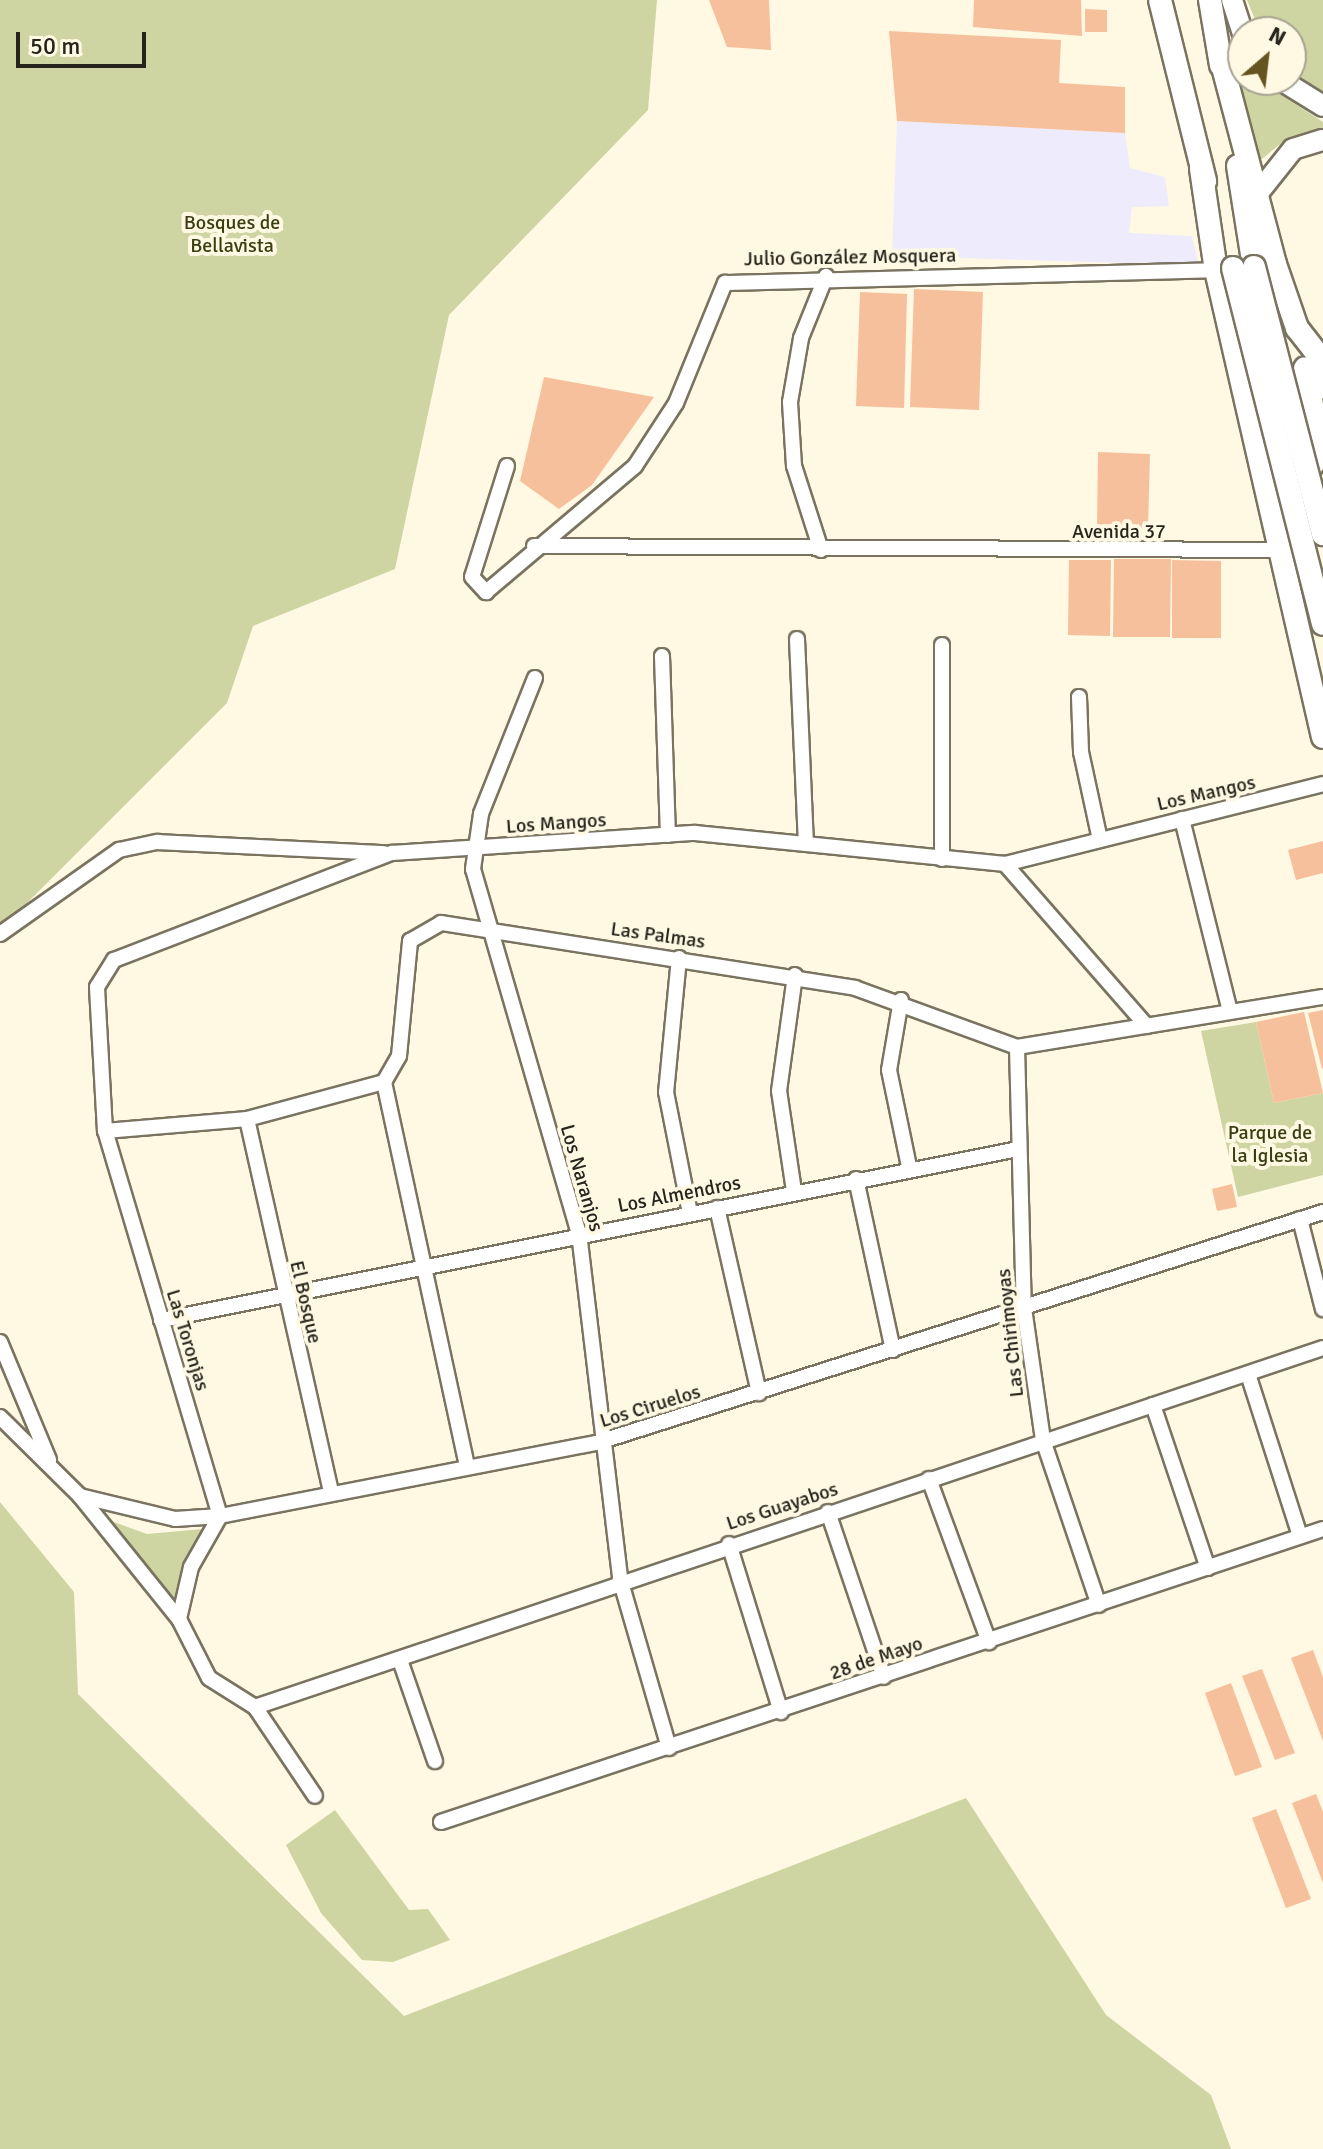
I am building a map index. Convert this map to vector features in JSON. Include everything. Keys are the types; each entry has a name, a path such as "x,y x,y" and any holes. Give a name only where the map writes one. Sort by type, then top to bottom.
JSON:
{"main road":[{"path":"1160,0 1201,169 1318,527 1323,587"},
{"path":"1210,0 1219,52 1235,268 1261,460 1317,692 1323,737"},
{"path":"1219,52 1297,328 1318,458 1281,474 1261,460"},
{"path":"1235,268 1323,624"},
{"path":"1297,328 1317,354 1323,387"}],"street":[{"path":"1258,193 1293,149 1323,140"},
{"name":"Julio González Mosquera","path":"534,546 635,466 676,403 725,283 826,276 1235,268"},
{"path":"821,550 794,466 790,402 801,338 826,276"},
{"path":"507,466 472,577 477,588 495,587 534,546"},
{"path":"1282,550 1318,527"},
{"name":"Avenida 37","path":"534,546 957,551 1282,550"},
{"path":"797,639 806,844"},
{"path":"942,645 942,859"},
{"path":"662,656 668,835"},
{"name":"Los Naranjos","path":"535,678 474,848 489,931 579,1233 599,1442 620,1579 669,1748"},
{"path":"1079,697 1081,752 1100,840"},
{"name":"Los Mangos","path":"126,955 392,853 668,835 806,844 1005,864 1323,784"},
{"path":"1182,819 1230,1011"},
{"path":"0,934 119,850 158,842 392,853"},
{"path":"1005,864 1147,1026"},
{"name":"Las Palmas","path":"384,1082 399,1056 410,941 441,923 795,975 901,1000 1017,1047"},
{"name":"Las Toronjas","path":"126,955 114,960 97,987 105,1131 220,1516"},
{"path":"679,958 666,1092 690,1213"},
{"path":"794,1191 779,1091 795,975"},
{"path":"1017,1047 1323,997"},
{"path":"901,1000 889,1070 909,1167"},
{"name":"Las Chirimoyas","path":"1017,1047 1024,1308 1043,1440 1099,1605"},
{"path":"105,1131 247,1119 384,1082 428,1264 467,1466"},
{"name":"El Bosque","path":"247,1119 283,1292 331,1493"},
{"name":"Los Almendros","path":"161,1320 283,1292 717,1208 909,1167 1018,1149"},
{"path":"856,1179 893,1350"},
{"path":"717,1208 759,1393"},
{"name":"Los Ciruelos","path":"80,1496 175,1519 220,1516 599,1442 1323,1212"},
{"path":"1300,1219 1323,1309"},
{"path":"0,1342 51,1466"},
{"name":"Los Guayabos","path":"255,1707 400,1660 620,1579 1323,1348"},
{"path":"1248,1374 1300,1536"},
{"path":"1153,1405 1208,1568"},
{"path":"0,1417 80,1496 142,1583 179,1619 209,1678 255,1707 315,1796"},
{"path":"929,1479 989,1642"},
{"path":"828,1512 884,1677"},
{"path":"179,1619 191,1567 220,1516"},
{"name":"28 de Mayo","path":"441,1822 781,1712 1323,1529"},
{"path":"729,1544 781,1712"},
{"path":"400,1660 435,1761"}],"shaded area":[{"path":"897,121 1125,133 1130,168 1165,177 1169,206 1132,207 1129,233 1192,236 1199,265 892,256"}],"green space":[{"name":"Bosques de Bellavista","path":"0,0 657,0 648,110 449,315 395,569 253,626 227,703 0,930"},
{"path":"1247,0 1323,0 1323,91 1307,82 1307,16 1254,16"},
{"path":"1244,96 1283,96 1323,122 1323,130 1289,137 1258,162"},
{"name":"Parque de la Iglesia","path":"1256,1022 1274,1103 1323,1093 1323,1175 1238,1197 1201,1031"},
{"path":"0,1502 74,1592 78,1694 404,2016 966,1798 1106,2015 1211,2095 1231,2149 0,2149"},
{"path":"111,1521 147,1534 203,1529 172,1604"},
{"path":"335,1810 409,1910 428,1909 450,1940 393,1962 362,1960 321,1913 286,1845"}],"building":[{"path":"709,0 769,0 771,50 727,47"},
{"path":"974,0 1081,0 1082,36 973,27"},
{"path":"1085,9 1107,10 1107,32 1085,32"},
{"path":"889,31 1061,40 1059,83 1125,87 1125,133 897,121"},
{"path":"914,289 983,292 979,410 910,407"},
{"path":"860,292 907,294 904,408 856,406"},
{"path":"544,377 654,397 592,485 559,509 520,481"},
{"path":"1098,452 1150,454 1148,529 1097,528"},
{"path":"1114,559 1171,559 1170,637 1113,637"},
{"path":"1069,560 1111,560 1110,636 1068,635"},
{"path":"1172,560 1221,561 1221,638 1172,638"},
{"path":"1323,841 1323,873 1296,880 1288,850"},
{"path":"1323,1010 1323,1068 1322,1069 1308,1013"},
{"path":"1304,1012 1323,1093 1274,1103 1256,1022"},
{"path":"1232,1184 1237,1207 1217,1211 1212,1189"},
{"path":"1313,1650 1323,1677 1323,1741 1291,1658"},
{"path":"1262,1669 1295,1753 1275,1760 1242,1676"},
{"path":"1231,1683 1262,1767 1235,1776 1205,1693"},
{"path":"1316,1794 1323,1812 1323,1883 1292,1803"},
{"path":"1276,1809 1311,1899 1286,1908 1252,1818"}]}
